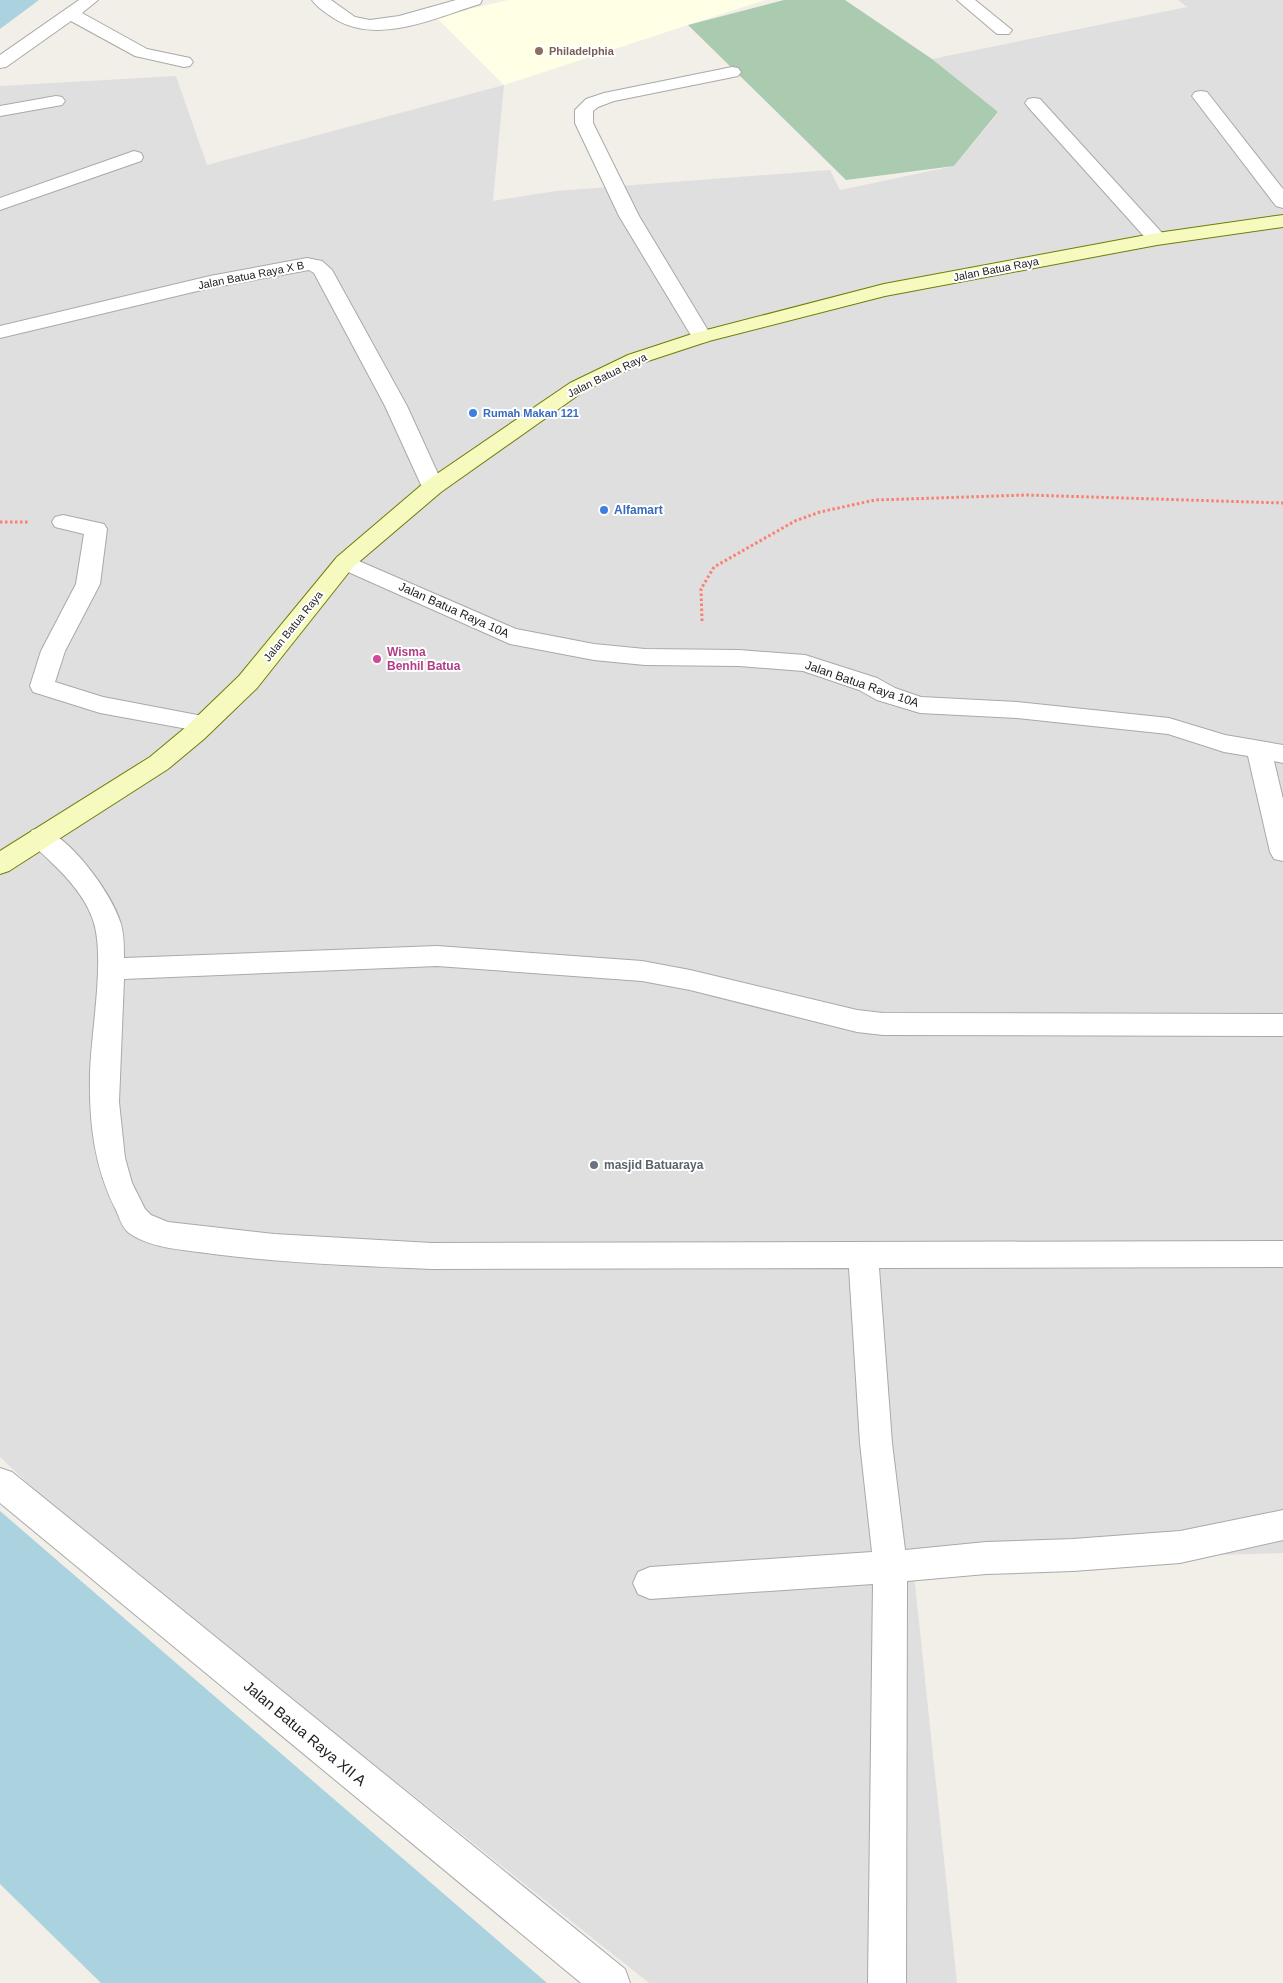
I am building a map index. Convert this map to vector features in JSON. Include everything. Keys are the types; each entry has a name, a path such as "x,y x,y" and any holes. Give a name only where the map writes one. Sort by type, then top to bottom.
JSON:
{"main road":[{"name":"Jalan Batua Raya","path":"0,864 159,763 248,682 344,562 433,487 577,387 635,359 702,337 884,290 1157,239 1283,221"}],"street":[{"path":"0,63 90,0"},
{"path":"320,0 351,21 372,26 474,0"},
{"path":"965,0 1003,30"},
{"path":"71,14 100,28 136,51 160,59 184,62"},
{"path":"702,337 628,216 584,123 584,110 592,103 610,97 732,72"},
{"path":"1201,96 1283,202"},
{"path":"0,111 56,101"},
{"path":"1034,103 1157,239"},
{"path":"0,204 134,157"},
{"name":"Jalan Batua Raya X B","path":"0,332 210,282 307,264 315,265 322,270 396,406 433,487"},
{"path":"63,522 96,529 88,584 53,651 42,686 100,705 204,724"},
{"name":"Jalan Batua Raya 10A","path":"344,562 510,636 594,652 645,657 772,659 805,663 868,684 886,694 920,705 1026,711 1169,726 1224,743 1271,752 1283,852"},
{"path":"41,837 76,868 94,895 108,924 110,969 105,1065 107,1134 117,1185 140,1224 180,1237 301,1251 432,1256 1283,1254"},
{"path":"110,969 437,956 642,971 690,980 857,1021 883,1024 1283,1025"},
{"path":"863,1255 876,1443 890,1567 887,1983"},
{"name":"Jalan Batua Raya XII A","path":"0,1483 207,1651 474,1873 611,1983"},
{"path":"650,1583 890,1567 986,1558 1073,1555 1180,1547 1283,1525"}],"path":[{"path":"705,657 702,641 701,589 714,567 795,521 820,512 875,500 968,495 1283,503"}],"shaded area":[{"name":"Philadelphia","path":"508,0 765,0 504,85 436,17"},
{"path":"784,0 845,0 932,59 998,112 954,166 846,180 688,25"},
{"path":"1178,0 1283,0 1283,1553 913,1565 957,1983 649,1983 68,1521 0,1457 0,86 176,76 207,165 504,85 493,201 556,191 830,170 840,190 954,166 998,113 932,59 1187,7"}],"water":[{"path":"0,0 39,0 0,29"},
{"path":"0,1511 547,1983 101,1983 0,1884"}],"place":[{"name":"Philadelphia","path":"539,51"},
{"name":"Rumah Makan 121","path":"473,413"},
{"name":"Alfamart","path":"604,510"},
{"name":"Wisma Benhil Batua","path":"377,659"},
{"name":"masjid Batuaraya","path":"594,1165"}]}
